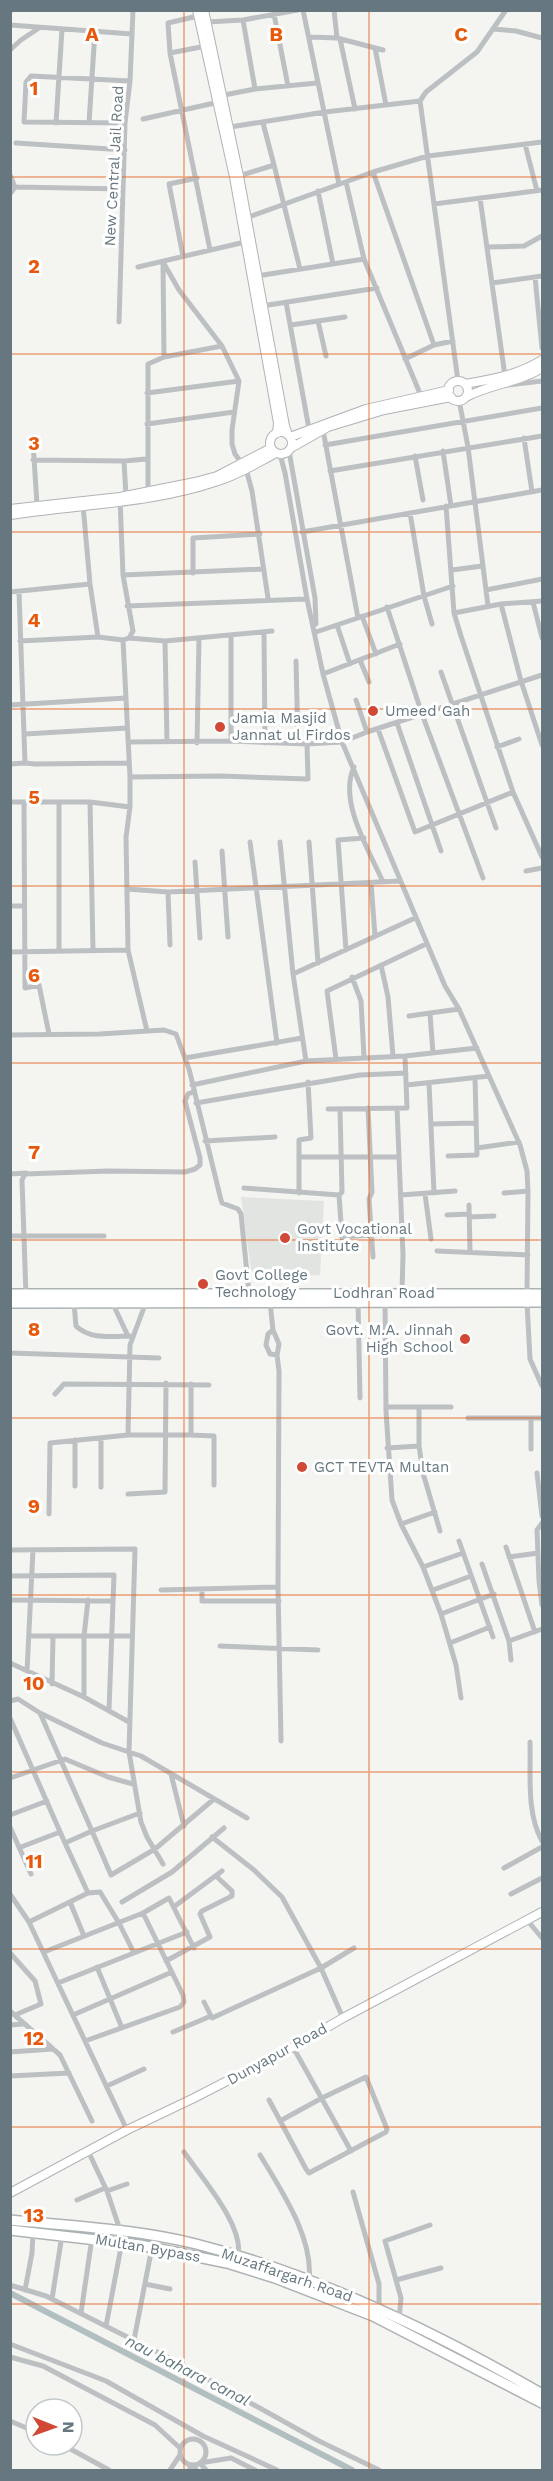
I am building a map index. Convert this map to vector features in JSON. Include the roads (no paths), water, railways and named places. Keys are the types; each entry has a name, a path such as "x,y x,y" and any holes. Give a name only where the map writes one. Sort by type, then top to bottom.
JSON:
{"main road":[{"name":"Lodhran Road","path":"10,1294 402,1293 527,1298 543,1302"},
{"name":"Lodhran Road","path":"10,1303 385,1301 527,1298 543,1294"},
{"name":"Muzaffargarh Road","path":"10,2220 195,2244 309,2280 379,2309 493,2366 543,2394"},
{"name":"Multan Bypass","path":"10,2230 92,2238 114,2234 122,2242 227,2263 275,2278 373,2316 543,2403"}],"street":[{"name":"New Central Jail Road","path":"119,322 125,123 130,81 133,10"},
{"path":"207,22 243,20 298,10"},
{"path":"303,10 339,184"},
{"path":"334,10 355,109"},
{"path":"10,514 83,505 196,487 219,481 276,452 290,450 323,430 384,410 468,393 461,382 453,341 420,101 426,92 477,52 506,10"},
{"path":"200,12 207,22 232,154 245,242 257,276 278,423 277,433 272,438 285,473 315,598 315,632"},
{"path":"200,12 206,46 230,127 232,154 239,176 267,345 289,436 302,532 307,598 323,674 342,742 426,945 477,1048 519,1142 527,1171 527,1298 530,1359 543,1386"},
{"path":"200,12 168,23 170,53 210,250"},
{"path":"274,15 288,86"},
{"path":"243,20 255,89"},
{"path":"10,25 132,34"},
{"path":"10,50 41,27"},
{"path":"56,123 62,28"},
{"path":"494,29 516,31 543,38"},
{"path":"89,123 94,31"},
{"path":"310,37 339,39 383,50"},
{"path":"170,53 206,46"},
{"path":"375,48 386,105"},
{"path":"125,123 24,122 26,82 31,76 130,81"},
{"path":"143,119 255,89 317,83"},
{"path":"230,127 325,112 420,101"},
{"path":"263,123 300,269"},
{"path":"246,218 373,172 428,156 543,142"},
{"path":"16,143 125,150"},
{"path":"434,204 540,191 525,144"},
{"path":"239,176 274,165"},
{"path":"373,172 434,345"},
{"path":"10,174 15,187"},
{"path":"183,256 169,184 197,178"},
{"path":"346,182 364,259 421,396"},
{"path":"15,187 123,189"},
{"path":"10,194 15,187"},
{"path":"318,191 333,264"},
{"path":"480,198 504,381"},
{"path":"488,247 524,246 543,236"},
{"path":"138,267 245,242"},
{"path":"257,276 364,259"},
{"path":"163,262 179,290 222,346 239,381 232,444 235,454 244,467 260,534 268,598"},
{"path":"163,262 164,357"},
{"path":"492,283 543,276"},
{"path":"536,277 542,348"},
{"path":"262,306 377,288"},
{"path":"164,292 179,290"},
{"path":"286,302 309,429"},
{"path":"291,325 345,317"},
{"path":"318,321 326,356"},
{"path":"405,359 434,345 453,341"},
{"path":"148,492 148,364 164,357 222,346"},
{"path":"277,433 289,436 366,409 421,396 456,396 479,390 504,381 543,360"},
{"path":"504,381 528,376 543,368"},
{"path":"147,393 239,381"},
{"path":"488,606 464,420 452,384 543,381"},
{"path":"325,445 543,408"},
{"path":"147,424 234,412"},
{"path":"323,430 339,525 360,617 375,654"},
{"path":"330,471 543,436"},
{"path":"524,438 532,492"},
{"path":"33,442 37,505"},
{"path":"443,451 454,613 513,792 543,857"},
{"path":"415,456 423,500"},
{"path":"33,460 147,459"},
{"path":"124,461 123,575 133,631 129,638"},
{"path":"122,498 217,476 244,467"},
{"path":"302,532 543,490"},
{"path":"10,509 37,505 83,505"},
{"path":"83,505 90,584 98,637"},
{"path":"410,513 424,596 432,624"},
{"path":"193,573 193,538 260,534"},
{"path":"452,570 482,566"},
{"path":"123,575 264,569"},
{"path":"486,590 543,579"},
{"path":"10,592 90,584"},
{"path":"315,632 453,586"},
{"path":"19,592 25,762"},
{"path":"127,606 307,598"},
{"path":"454,613 501,604 543,601"},
{"path":"533,602 543,638"},
{"path":"501,604 521,681 543,745"},
{"path":"387,607 458,816 483,878"},
{"path":"337,625 350,664"},
{"path":"20,640 98,637 165,641 272,631"},
{"path":"264,632 265,742"},
{"path":"231,635 231,741"},
{"path":"197,743 199,638"},
{"path":"123,640 130,777 130,807 126,837 128,950 147,1031"},
{"path":"165,641 166,742"},
{"path":"323,674 400,644"},
{"path":"360,660 369,682"},
{"path":"296,661 298,744"},
{"path":"441,672 496,828"},
{"path":"128,742 231,741 307,744 342,742 543,675"},
{"path":"10,705 126,698"},
{"path":"356,700 367,732"},
{"path":"397,723 441,851"},
{"path":"25,734 127,728"},
{"path":"378,729 414,831 458,816 513,792"},
{"path":"497,747 519,739"},
{"path":"130,777 221,776 308,779 307,744"},
{"path":"10,765 25,762 35,764 129,763"},
{"path":"354,767 350,785 351,804 383,882"},
{"path":"10,802 90,802 130,807"},
{"path":"24,802 25,988 39,985 49,1034"},
{"path":"90,802 93,950"},
{"path":"58,803 59,951"},
{"path":"346,950 338,840 364,838"},
{"path":"250,842 277,1043"},
{"path":"280,842 306,1061"},
{"path":"309,842 314,884 318,963"},
{"path":"222,851 228,937"},
{"path":"195,862 200,938"},
{"path":"526,871 543,868"},
{"path":"127,889 168,892 400,881"},
{"path":"371,883 375,936"},
{"path":"168,892 170,945"},
{"path":"10,906 24,906"},
{"path":"294,974 415,918"},
{"path":"336,1059 327,991 352,977 426,945"},
{"path":"10,952 128,950"},
{"path":"381,965 388,997 393,1056"},
{"path":"352,977 361,1001 364,1057"},
{"path":"409,1016 459,1010"},
{"path":"430,1014 433,1053"},
{"path":"10,1035 164,1030 176,1034 185,1058 222,1203 231,1205 241,1214 249,1293"},
{"path":"185,1058 302,1038"},
{"path":"192,1085 306,1061 405,1056 477,1048"},
{"path":"328,1109 408,1107 405,1056"},
{"path":"196,1102 308,1082 360,1075 406,1073"},
{"path":"407,1085 489,1076"},
{"path":"448,1156 477,1155 475,1078"},
{"path":"299,1193 300,1139 311,1138 308,1082"},
{"path":"429,1083 434,1193"},
{"path":"10,1174 185,1172 195,1169 200,1165 200,1158 185,1101 188,1094 193,1092"},
{"path":"368,1108 373,1257"},
{"path":"397,1108 403,1255 402,1293"},
{"path":"340,1109 342,1192 339,1195 343,1251"},
{"path":"432,1124 475,1123"},
{"path":"205,1141 275,1137"},
{"path":"477,1148 519,1142"},
{"path":"299,1157 399,1156"},
{"path":"26,1294 22,1180 28,1172"},
{"path":"244,1188 339,1195"},
{"path":"401,1195 455,1191"},
{"path":"504,1193 528,1191"},
{"path":"425,1194 430,1239"},
{"path":"469,1205 470,1251"},
{"path":"447,1215 494,1216"},
{"path":"342,1237 401,1233"},
{"path":"10,1236 104,1236"},
{"path":"437,1251 528,1254"},
{"path":"358,1301 360,1398"},
{"path":"385,1301 387,1448 392,1500 433,1590 450,1642 461,1698"},
{"path":"112,1302 131,1336"},
{"path":"128,1435 131,1336 146,1302"},
{"path":"270,1302 273,1330 279,1344 277,1355 279,1367 278,1587 281,1741"},
{"path":"74,1303 76,1326 89,1336 131,1336"},
{"path":"273,1330 268,1334 266,1345 270,1354 277,1355"},
{"path":"10,1353 159,1358"},
{"path":"128,1494 165,1492 166,1383"},
{"path":"55,1394 64,1384 209,1384"},
{"path":"191,1384 191,1436"},
{"path":"386,1407 451,1407"},
{"path":"419,1407 419,1446 423,1473 440,1531"},
{"path":"468,1418 543,1418"},
{"path":"531,1418 531,1449"},
{"path":"49,1514 50,1443 128,1435 214,1436 214,1485"},
{"path":"101,1438 101,1487"},
{"path":"75,1440 75,1485"},
{"path":"387,1448 419,1446"},
{"path":"537,1473 543,1516"},
{"path":"401,1524 435,1512"},
{"path":"543,1523 537,1530 539,1589 543,1605"},
{"path":"459,1541 493,1637"},
{"path":"506,1546 535,1632"},
{"path":"10,1550 135,1549 129,1752 140,1813 147,1837 164,1864"},
{"path":"27,1671 33,1550"},
{"path":"423,1567 463,1553"},
{"path":"509,1557 538,1553"},
{"path":"482,1564 509,1641 511,1659"},
{"path":"10,1576 114,1575 109,1710"},
{"path":"433,1590 471,1576"},
{"path":"161,1590 278,1587"},
{"path":"202,1589 202,1601 279,1601"},
{"path":"441,1614 494,1594"},
{"path":"10,1600 112,1601"},
{"path":"84,1697 84,1636 88,1600"},
{"path":"450,1642 490,1628"},
{"path":"509,1641 543,1629"},
{"path":"29,1636 132,1636"},
{"path":"52,1684 53,1636"},
{"path":"220,1646 318,1650"},
{"path":"10,1663 84,1697 129,1722"},
{"path":"10,1701 18,1699 40,1713 102,1743 141,1756 247,1818"},
{"path":"40,1713 111,1875 154,1849 184,1826 214,1798"},
{"path":"10,1718 88,1893"},
{"path":"10,1738 18,1736"},
{"path":"530,1742 535,1828 543,1841"},
{"path":"10,1778 65,1759 108,1778 134,1784"},
{"path":"171,1774 184,1826"},
{"path":"10,1815 47,1801"},
{"path":"65,1843 140,1813"},
{"path":"10,1827 21,1847 31,1874"},
{"path":"122,1902 172,1872 224,1828"},
{"path":"21,1847 60,1832"},
{"path":"212,1837 254,1870 282,1897 321,1968 343,2018"},
{"path":"504,1868 543,1847"},
{"path":"175,1906 222,1871"},
{"path":"166,1961 210,1937 201,1917 202,1911 232,1896 231,1888 216,1876"},
{"path":"511,1894 543,1878"},
{"path":"29,1922 88,1893 100,1892 134,1953"},
{"path":"10,1894 29,1922 128,2130"},
{"path":"44,1952 143,1913 169,1898 194,1947"},
{"path":"70,1902 84,1936"},
{"name":"Dunyapur Road","path":"10,2193 128,2130 293,2047 543,1912"},
{"path":"86,2041 180,2007 184,2002 183,1995 143,1913"},
{"path":"527,1920 543,1938"},
{"path":"58,1983 187,1932"},
{"path":"173,2032 211,2016 212,2018 321,1968 354,1948"},
{"path":"10,1953 35,1981 41,2004 13,2013 60,2055 92,2121"},
{"path":"97,1967 122,2028"},
{"path":"73,2015 172,1972"},
{"path":"204,2002 211,2016"},
{"path":"10,2025 23,2024"},
{"path":"293,2047 351,2151"},
{"path":"10,2052 53,2049"},
{"path":"107,2086 144,2069"},
{"path":"10,2076 69,2073"},
{"path":"269,2100 280,2121 309,2173 387,2129 369,2079 363,2078 280,2121"},
{"path":"88,2151 106,2190 114,2234"},
{"path":"184,2152 234,2228 238,2240 238,2257"},
{"path":"260,2155 295,2214 310,2260 309,2280"},
{"path":"77,2200 127,2184"},
{"path":"353,2192 379,2284 379,2309"},
{"path":"399,2319 401,2298 385,2241 430,2225"},
{"path":"25,2290 32,2253 33,2232"},
{"path":"52,2299 62,2235"},
{"path":"81,2313 92,2238"},
{"path":"106,2326 122,2242"},
{"path":"134,2340 152,2247"},
{"path":"396,2280 441,2268"},
{"path":"145,2284 170,2289"},
{"path":"10,2285 52,2299 81,2313 319,2441 379,2470"},
{"path":"10,2344 106,2381 162,2412 201,2438 225,2446 277,2470"},
{"path":"10,2357 43,2366 155,2426 180,2452 185,2463 206,2470"},
{"path":"155,2426 162,2412"},
{"path":"10,2421 24,2427"},
{"path":"170,2470 188,2439 201,2438"},
{"path":"197,2466 206,2452 201,2438"},
{"path":"225,2446 231,2458 255,2470"},
{"path":"84,2457 109,2470"},
{"path":"189,2470 231,2458"},
{"path":"94,2470 97,2464"}],"waterway":[{"name":"nau bahara canal","path":"10,2293 352,2470"}],"place":[{"name":"Umeed Gah","path":"373,711"},
{"name":"Jamia Masjid Jannat ul Firdos","path":"220,727"},
{"name":"Govt Vocational Institute","path":"285,1238"},
{"name":"Govt College Technology","path":"203,1284"},
{"name":"Govt. M.A. Jinnah High School","path":"465,1339"},
{"name":"GCT TEVTA Multan","path":"302,1467"}]}
